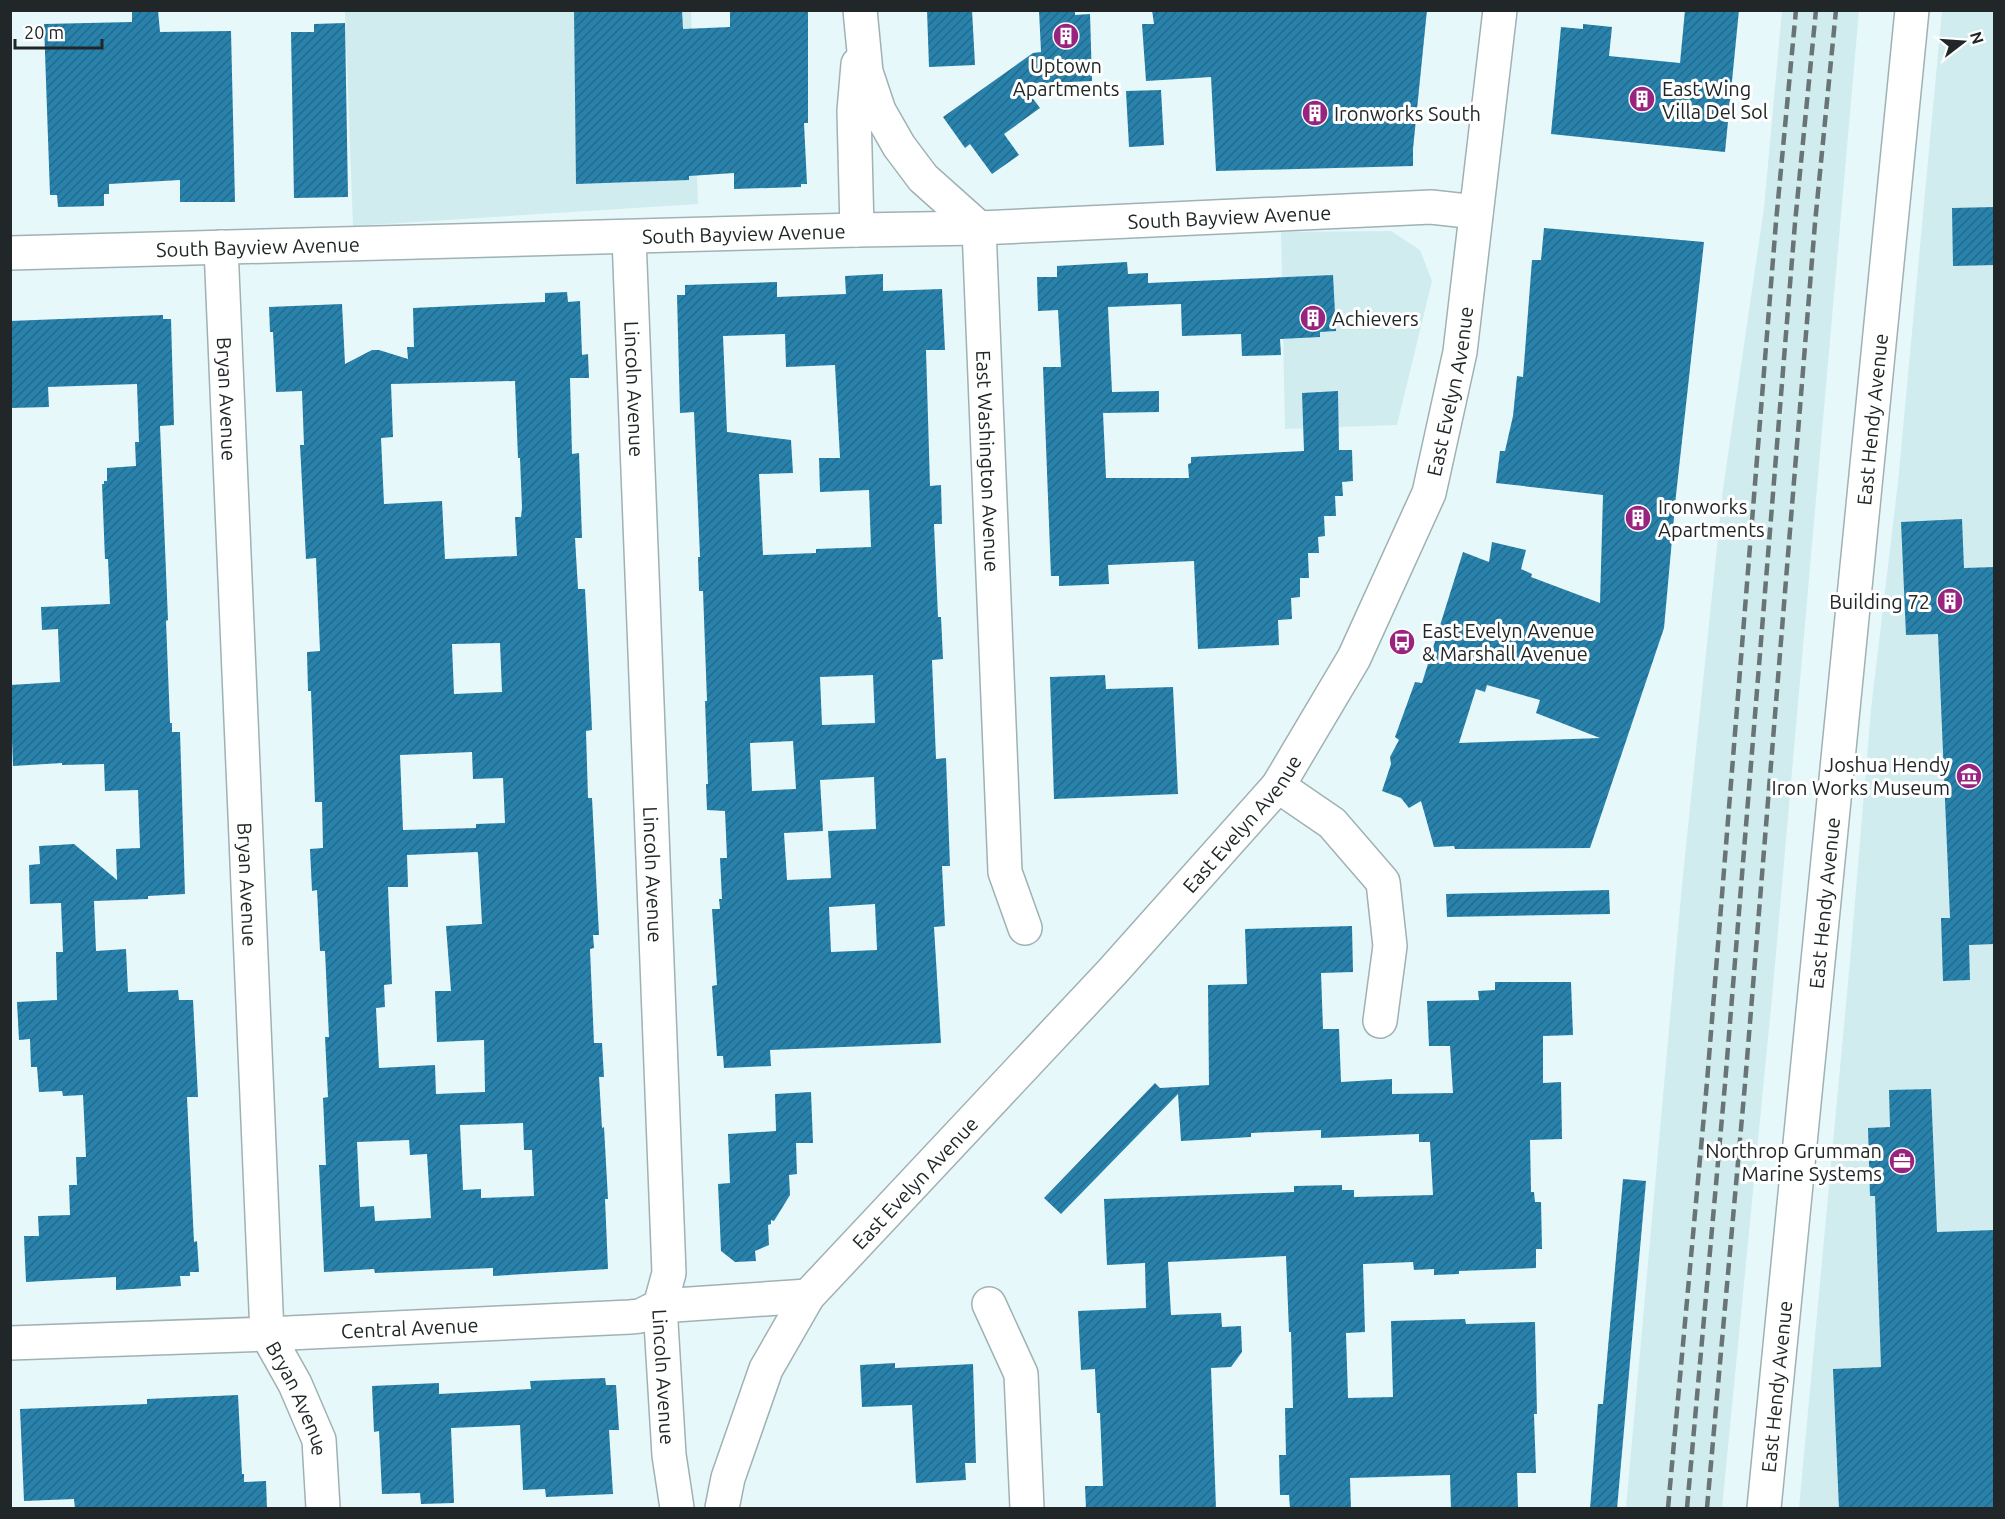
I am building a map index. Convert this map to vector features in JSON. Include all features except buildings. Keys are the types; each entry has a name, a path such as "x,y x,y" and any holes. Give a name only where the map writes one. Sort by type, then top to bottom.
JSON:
{"street":[{"name":"East Evelyn Avenue","path":"722,1509 728,1478 766,1369 808,1296 1112,972 1278,786 1354,658 1430,492 1460,352 1500,10"},
{"name":"East Hendy Avenue","path":"1764,1509 1912,10"},
{"path":"860,21 866,72 879,111 899,146 923,178 979,228"},
{"path":"857,230 854,111 860,21"},
{"name":"South Bayview Avenue","path":"10,253 979,228 1431,207 1476,212"},
{"name":"East Washington Avenue","path":"979,228 1005,872 1025,928"},
{"name":"Lincoln Avenue","path":"629,237 669,1273 660,1306 669,1455 677,1509"},
{"name":"Bryan Avenue","path":"221,247 267,1334 295,1384 320,1440 323,1509"},
{"path":"1278,786 1332,824 1383,882 1390,946 1380,1021"},
{"name":"Central Avenue","path":"10,1343 630,1317 640,1316 660,1306 808,1296"},
{"path":"989,1304 1022,1374 1027,1509"}],"shaded area":[{"path":"345,11 691,11 698,204 353,226"},
{"path":"1782,11 1859,11 1773,987 1722,1508 1626,1508 1682,885 1723,489 1764,208"},
{"name":"Northrop Grumman Marine Systems","path":"1942,11 1994,11 1994,1508 1799,1508 1871,709 1898,482"},
{"path":"1391,231 1420,250 1432,281 1397,425 1285,429 1281,232"}],"railway":[{"path":"1668,1508 1707,1082 1776,222 1796,10"},
{"path":"1687,1508 1725,1084 1795,223 1816,10"},
{"path":"1707,1508 1745,1084 1815,223 1836,10"}],"place":[{"name":"Uptown Apartments","path":"1066,36"},
{"name":"East Wing Villa Del Sol","path":"1642,99"},
{"name":"Ironworks South","path":"1315,113"},
{"name":"Achievers","path":"1313,318"},
{"name":"Ironworks Apartments","path":"1638,518"},
{"name":"Building 72","path":"1950,601"},
{"name":"East Evelyn Avenue & Marshall Avenue","path":"1402,642"},
{"name":"Joshua Hendy Iron Works Museum","path":"1969,776"},
{"name":"Northrop Grumman Marine Systems","path":"1902,1161"}]}
